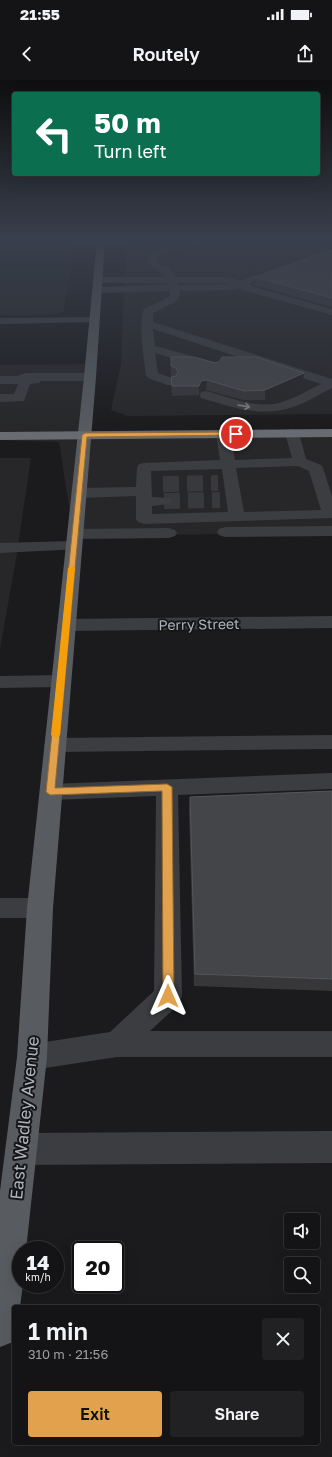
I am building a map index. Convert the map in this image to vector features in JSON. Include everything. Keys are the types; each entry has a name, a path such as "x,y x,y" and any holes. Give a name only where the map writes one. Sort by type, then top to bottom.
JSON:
{"highway":[{"path":"0,436 332,433"}],"main road":[{"name":"East Wadley Avenue","path":"0,1329 32,1057 40,908 85,435 96,304"}],"street":[{"path":"161,304 148,310 147,324 152,375 171,382"},
{"path":"304,304 332,312"},
{"path":"0,321 95,320"},
{"path":"147,324 332,383"},
{"path":"149,348 214,367"},
{"path":"283,376 295,371"},
{"path":"0,380 43,380 46,378 90,377"},
{"path":"0,398 19,398 23,380"},
{"path":"206,395 240,406 274,408 287,405 332,383"},
{"path":"292,433 300,462"},
{"path":"223,434 228,464 225,483 227,500 237,517"},
{"path":"300,462 316,468 330,514 144,519 147,491 144,467 228,464 300,462"},
{"path":"79,493 147,491 164,501"},
{"path":"0,548 74,540 332,531"},
{"name":"Perry Street","path":"66,625 332,622"},
{"path":"0,682 61,680"},
{"path":"55,745 332,742"},
{"path":"50,792 332,781"},
{"path":"117,1044 168,996 167,787"},
{"path":"0,908 40,908"},
{"path":"32,1057 117,1044 332,1044"},
{"path":"21,1149 332,1147"}],"shaded area":[{"path":"0,304 64,304 63,312 54,315 0,315"},
{"path":"123,304 332,304 332,414 128,416 111,410 121,364"},
{"path":"90,364 82,435 332,433 332,533 71,536 72,526 59,442 0,440 0,365"},
{"path":"0,458 31,458 16,559 0,649"}],"building":[{"path":"171,357 194,357 215,363 220,361 222,357 256,357 304,373 265,390 244,391 207,380 201,381 199,386 172,386 171,377 176,376 178,372 176,368 171,366"},
{"path":"332,791 332,979 195,974 190,797"}],"tunnel":[{"path":"163,484 218,483"},
{"path":"164,501 220,500"}],"slow traffic":[{"path":"56,735 72,568"}],"route":[{"path":"168,996 167,787 50,792 85,435 236,434"}]}
